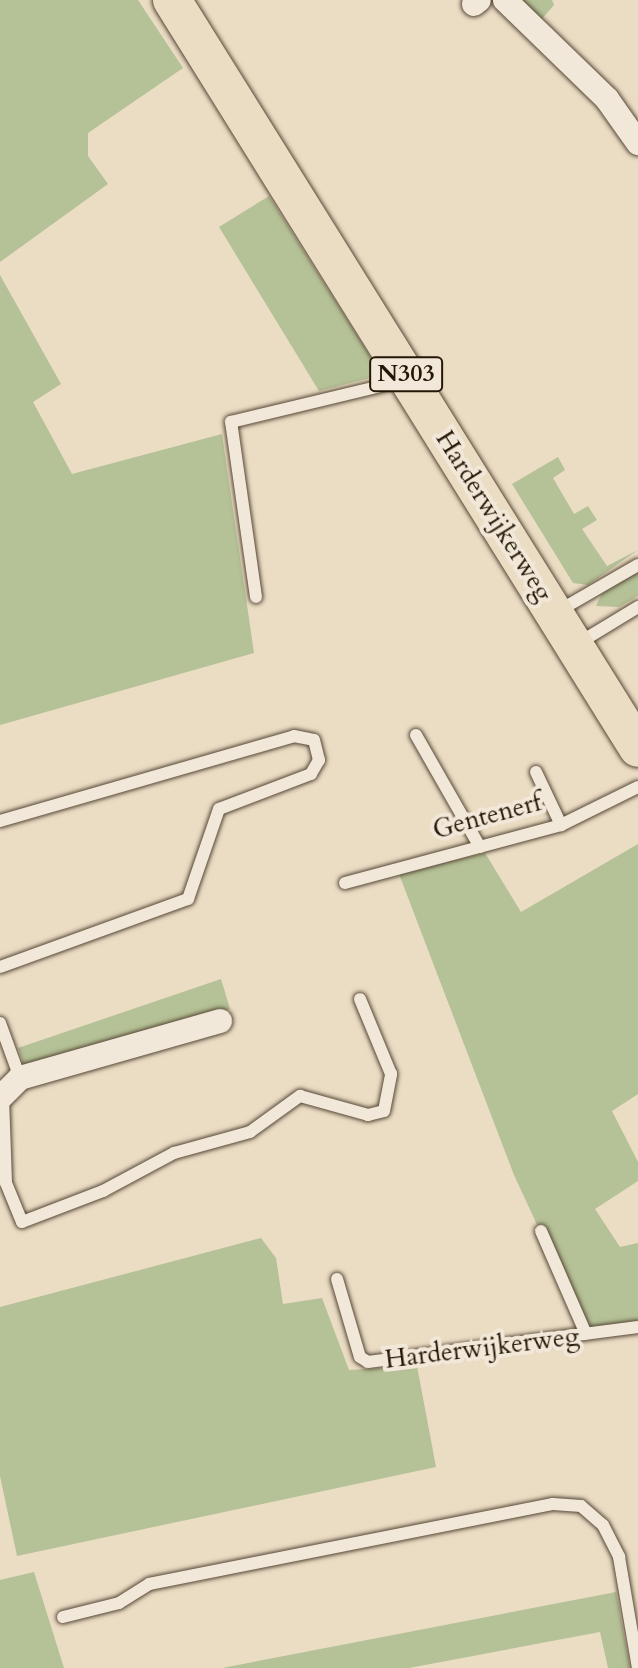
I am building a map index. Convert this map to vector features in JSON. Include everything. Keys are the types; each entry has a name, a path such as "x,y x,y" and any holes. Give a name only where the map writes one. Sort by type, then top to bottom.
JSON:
{"main road":[{"name":"Harderwijkerweg","path":"172,0 638,748"},
{"name":"Harderwijkerweg","path":"188,0 638,719"}],"street":[{"path":"505,0 607,99 638,143"},
{"path":"2,1098 20,1078 220,1021"}],"lane":[{"path":"256,597 231,422 409,380"},
{"path":"567,606 638,565"},
{"path":"587,638 638,607"},
{"path":"416,735 480,847"},
{"path":"0,821 294,736 314,740 319,760 311,774 219,809 188,899 0,967"},
{"path":"536,772 561,825"},
{"name":"Gentenerf","path":"345,883 561,825 638,787"},
{"path":"2,1098 5,1201 22,1222 103,1191 174,1153 250,1132 300,1096 368,1115 384,1111 391,1074 360,999"},
{"path":"0,1023 20,1078"},
{"path":"541,1231 586,1334"},
{"name":"Harderwijkerweg","path":"337,1279 360,1357 368,1362 638,1327"},
{"path":"63,1617 119,1603 149,1584 553,1504 581,1506 603,1525 619,1557 638,1668"}],"green space":[{"path":"0,0 138,0 183,68 88,133 88,156 108,184 0,262"},
{"path":"521,0 552,0 554,5 540,21"},
{"path":"269,196 382,375 319,391 219,227"},
{"path":"0,275 61,384 33,402 72,474 222,434 254,653 0,725"},
{"path":"558,457 565,470 553,478 574,514 588,506 597,520 582,529 607,566 638,550 588,585 573,583 512,484"},
{"path":"638,571 638,596 619,607 596,606 603,591"},
{"path":"638,844 638,1094 612,1111 638,1162 638,1181 595,1209 620,1247 638,1243 638,1322 600,1328 584,1326 514,1175 399,874 485,853 521,912"},
{"path":"221,979 230,1009 28,1075 18,1048"},
{"path":"261,1238 276,1258 283,1304 322,1298 349,1370 417,1366 436,1467 17,1556 0,1476 0,1307"},
{"path":"34,1572 64,1668 0,1668 0,1580"},
{"path":"616,1592 630,1668 608,1668 600,1632 409,1668 222,1668"}]}
